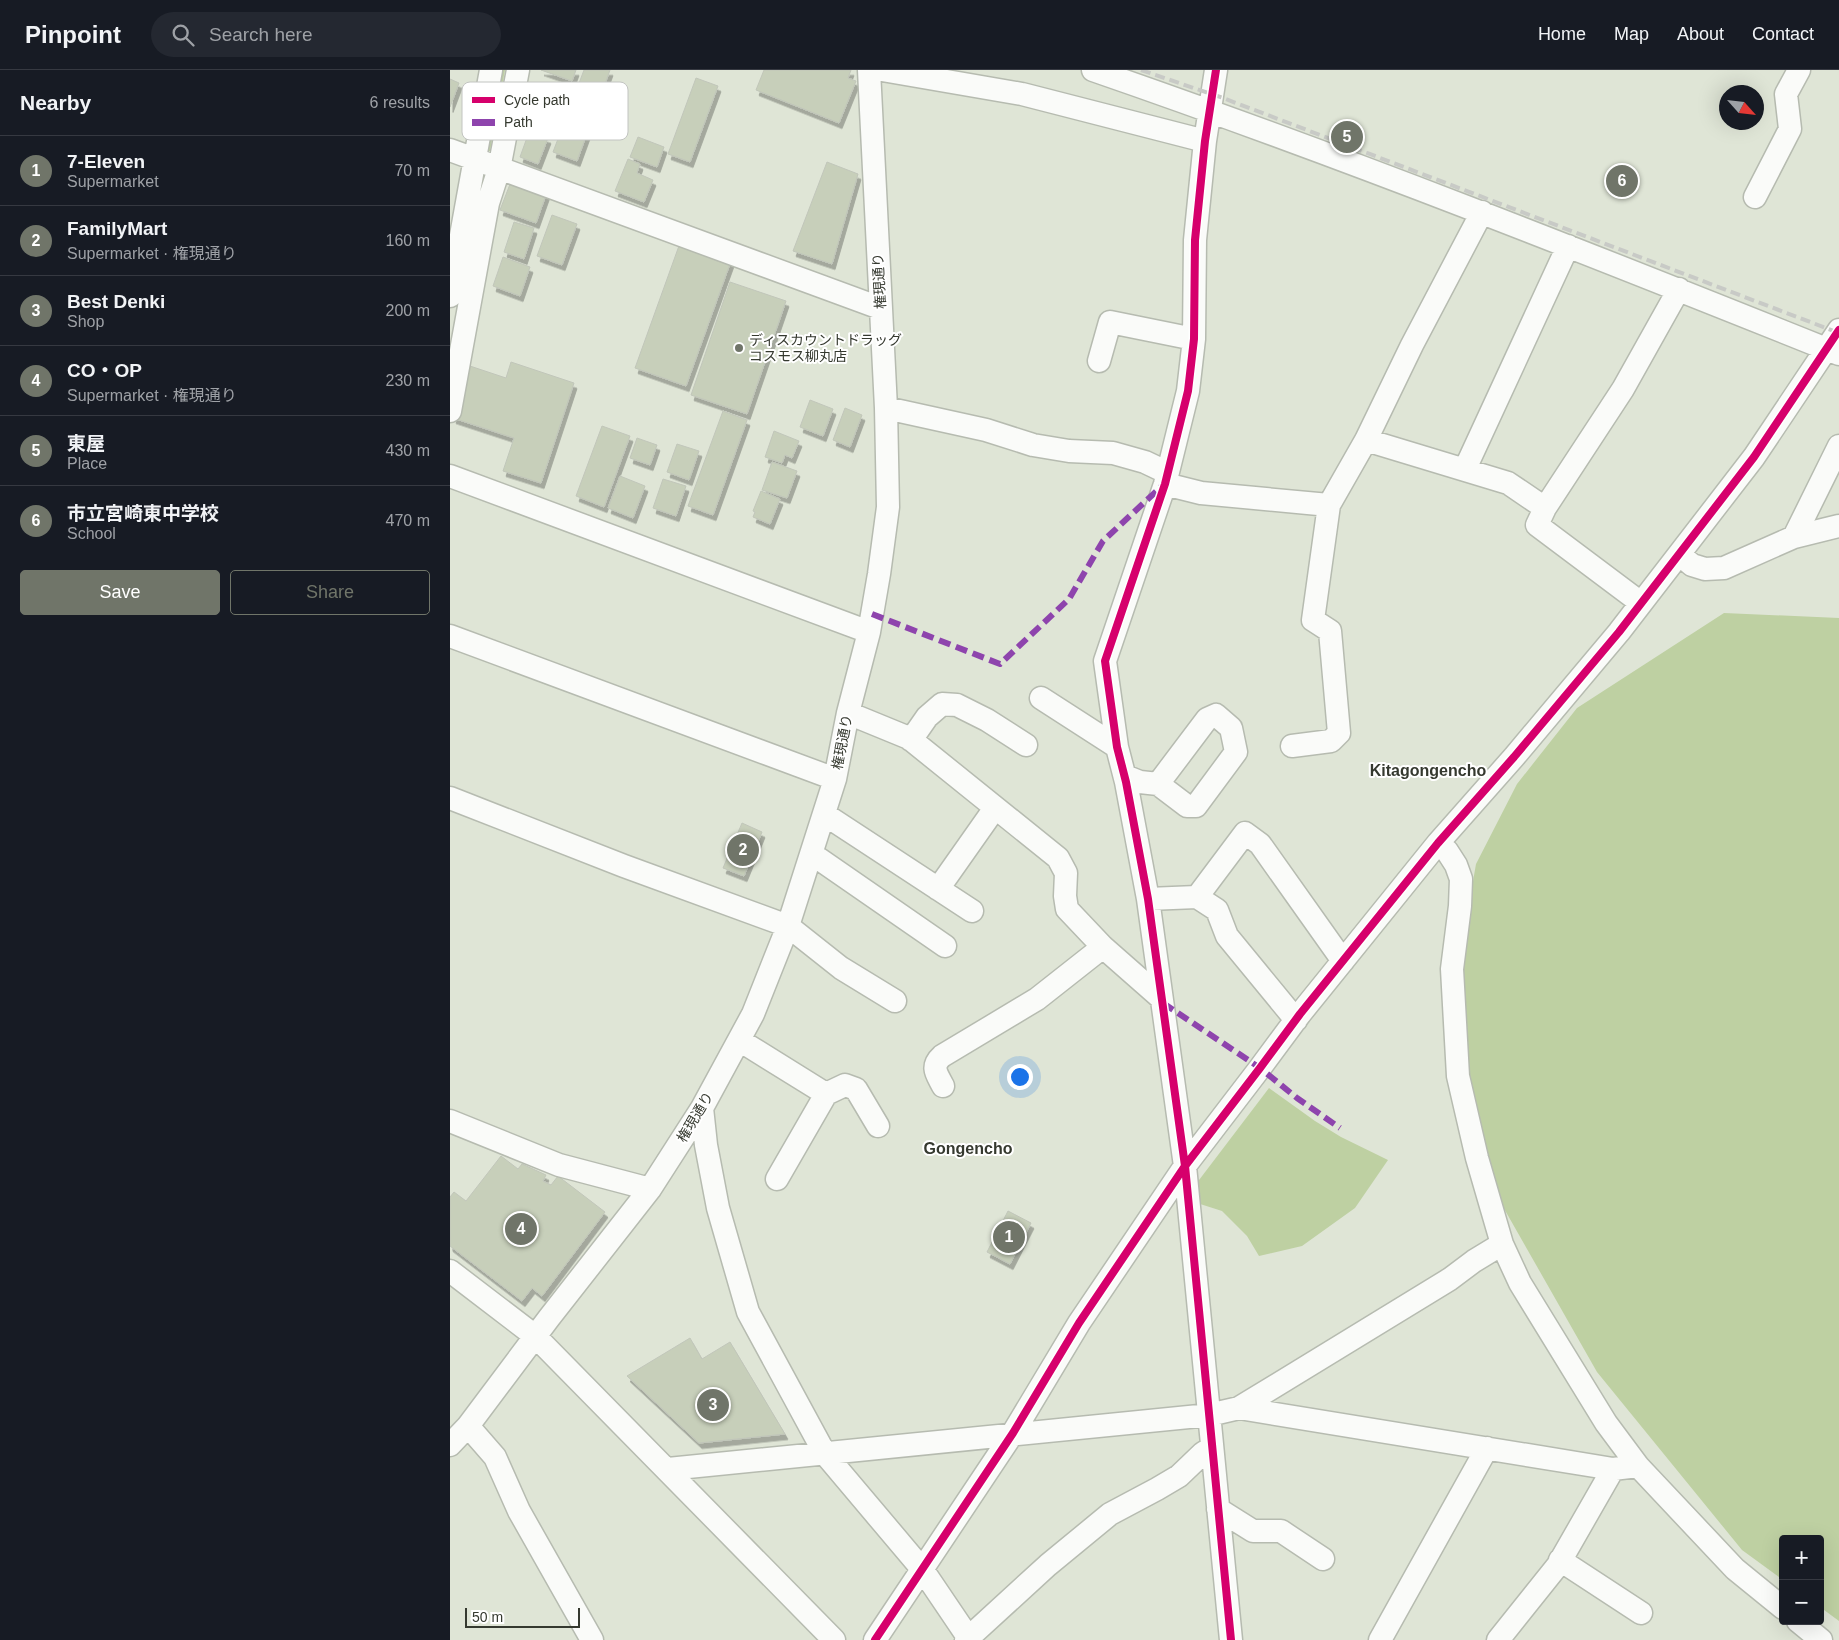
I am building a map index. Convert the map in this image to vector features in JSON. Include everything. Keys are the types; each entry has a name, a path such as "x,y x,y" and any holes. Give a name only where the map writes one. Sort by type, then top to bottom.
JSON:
{"street":[{"name":"権現通り","path":"450,1445 468,1426 535,1336 650,1189 702,1108 753,1014 788,926 835,779 848,713 869,632 888,507 886,408 869,70"},
{"path":"882,70 1022,94 1205,141"},
{"path":"875,1640 1013,1433 1079,1323 1184,1166 1296,1020 1438,843 1520,749 1641,603 1754,458 1835,344 1679,289 1482,212 1209,110 1094,70"},
{"path":"1216,70 1205,141 1195,240 1194,339 1188,391 1165,478 1105,661 1117,747 1125,776 1148,899 1184,1166 1231,1640"},
{"path":"1754,197 1790,130 1786,94 1799,70"},
{"path":"450,296 478,140"},
{"path":"450,411 488,203 499,169 505,140"},
{"path":"450,150 880,308"},
{"path":"1292,746 1331,741 1339,733 1330,631 1313,620 1329,505 1366,440 1412,345 1482,212"},
{"path":"1465,469 1568,246"},
{"path":"1641,603 1537,525 1545,508 1623,389 1679,289"},
{"path":"1099,361 1110,322 1194,339"},
{"path":"886,408 986,430 1033,445 1069,451 1113,453 1145,462 1165,478 1201,494 1329,505"},
{"path":"1366,440 1508,483 1545,508"},
{"path":"1794,537 1839,446"},
{"path":"450,476 869,632"},
{"path":"1679,554 1692,565 1705,569 1724,568 1794,537 1839,526"},
{"path":"450,636 835,779"},
{"path":"1041,698 1117,747"},
{"path":"911,740 927,717 942,704 957,705 987,720 1026,745"},
{"path":"848,713 911,740 1058,858 1066,873 1065,896 1067,909 1103,947 1161,998"},
{"path":"1125,776 1140,782 1158,784"},
{"path":"450,798 624,866 788,926 841,968 895,1001"},
{"path":"938,889 996,808"},
{"path":"824,814 972,912"},
{"path":"1197,897 1245,833 1260,844 1343,961"},
{"path":"1438,843 1447,851 1456,864 1461,879 1460,906 1452,969 1458,1076 1477,1158 1502,1244 1520,1283 1606,1423 1638,1466 1735,1569 1779,1605"},
{"path":"812,854 945,946"},
{"path":"1148,899 1197,897 1217,910 1227,936 1296,1020"},
{"path":"943,1086 935,1070 936,1061 1037,999 1103,947"},
{"path":"739,1040 826,1094"},
{"path":"777,1179 826,1094 845,1085 856,1089 878,1126"},
{"path":"702,1108 706,1145 718,1208 748,1312 825,1454 922,1569 968,1639 1048,1565 1110,1514 1179,1476 1203,1453 1211,1448"},
{"path":"450,1120 559,1165 650,1189"},
{"path":"668,1469 948,1442 1013,1433 1209,1415 1239,1408 1450,1279 1474,1261 1502,1244"},
{"path":"450,1271 535,1336 668,1469 834,1640"},
{"path":"1239,1408 1613,1469 1638,1466"},
{"path":"468,1426 495,1457 519,1511 592,1640"},
{"path":"1380,1640 1487,1448"},
{"path":"1498,1640 1558,1565 1613,1469"},
{"path":"1218,1509 1253,1531 1281,1531 1324,1559"},
{"path":"1560,1560 1641,1614"},
{"path":"1803,1625 1821,1640"}],"green space":[{"path":"496,70 505,70 503,82 494,82"},
{"path":"484,140 492,140 490,151 482,150"},
{"path":"1724,613 1839,618 1839,1621 1824,1610 1824,1535 1779,1535 1779,1577 1742,1550 1597,1372 1502,1205 1473,1111 1463,1041 1460,956 1476,864 1517,784 1577,708"},
{"path":"1269,1088 1341,1137 1388,1160 1355,1208 1302,1246 1259,1256 1247,1236 1222,1211 1197,1203 1196,1184"}],"building":[{"path":"541,70 576,70 572,81"},
{"path":"584,70 610,70 606,82 579,82"},
{"path":"764,70 851,70 848,78 856,81 839,123 756,90"},
{"path":"696,78 718,86 690,162 668,154"},
{"path":"450,79 459,83 450,107"},
{"path":"1341,132 1354,138 1353,142 1339,137"},
{"path":"638,137 664,147 657,167 630,157"},
{"path":"526,140 547,140 538,164 520,157"},
{"path":"558,140 585,140 577,161 553,152"},
{"path":"628,159 640,164 637,173 653,180 644,202 615,191"},
{"path":"827,162 858,174 832,264 793,251"},
{"path":"512,179 547,192 536,223 500,210"},
{"path":"552,215 577,224 562,265 537,256"},
{"path":"514,222 534,228 524,259 504,252"},
{"path":"680,243 731,261 686,386 635,368"},
{"path":"503,257 530,267 520,296 493,286"},
{"name":"ディスカウントドラッグ コスモス柳丸店","path":"730,282 786,301 747,414 691,395"},
{"path":"511,362 574,383 541,483 503,471 514,438 453,418 470,366 506,378"},
{"path":"810,400 833,409 823,436 800,427"},
{"path":"845,408 862,415 850,447 833,440"},
{"path":"723,411 747,420 713,515 688,506"},
{"path":"602,426 630,436 604,507 576,496"},
{"path":"774,431 799,441 792,458 785,455 782,463 765,457"},
{"path":"637,438 657,445 650,465 630,458"},
{"path":"677,444 699,451 689,480 667,472"},
{"path":"772,462 797,471 787,498 762,490"},
{"path":"620,476 645,486 633,518 608,508"},
{"path":"663,479 686,486 676,516 653,508"},
{"path":"761,491 780,499 770,524 753,517 755,512 753,511"},
{"path":"742,823 762,832 744,876 723,868"},
{"path":"501,1156 518,1169 522,1164 546,1175 543,1181 551,1185 558,1176 605,1212 542,1296 532,1288 522,1301 450,1246 450,1197 454,1192 466,1201"},
{"path":"1008,1211 1031,1223 1010,1264 987,1252"},
{"path":"690,1338 702,1359 730,1342 785,1434 699,1443 627,1376"}],"railway":[{"path":"1141,70 1223,98 1839,333"}],"marked path":[{"path":"872,614 1000,664 1069,599 1103,541 1163,485"},
{"path":"1163,1003 1260,1068 1297,1098 1340,1128"}],"cycle path":[{"path":"1216,70 1205,141 1195,240 1194,339 1188,391 1165,484 1105,661 1117,747 1126,782 1148,899 1185,1166 1231,1640"},
{"path":"875,1640 1013,1433 1079,1323 1185,1166 1300,1014 1438,843 1514,757 1619,632 1754,457 1839,330"}],"place":[{"name":"東屋","path":"1347,137"},
{"name":"市立宮崎東中学校","path":"1622,181"},
{"name":"ディスカウントドラッグ コスモス柳丸店","path":"739,348"},
{"name":"FamilyMart","path":"743,850"},
{"name":"CO・OP","path":"521,1229"},
{"name":"7-Eleven","path":"1009,1237"},
{"name":"Best Denki","path":"713,1405"}],"district":[{"name":"Kitagongencho","path":"1428,770"},
{"name":"Gongencho","path":"968,1148"}]}
